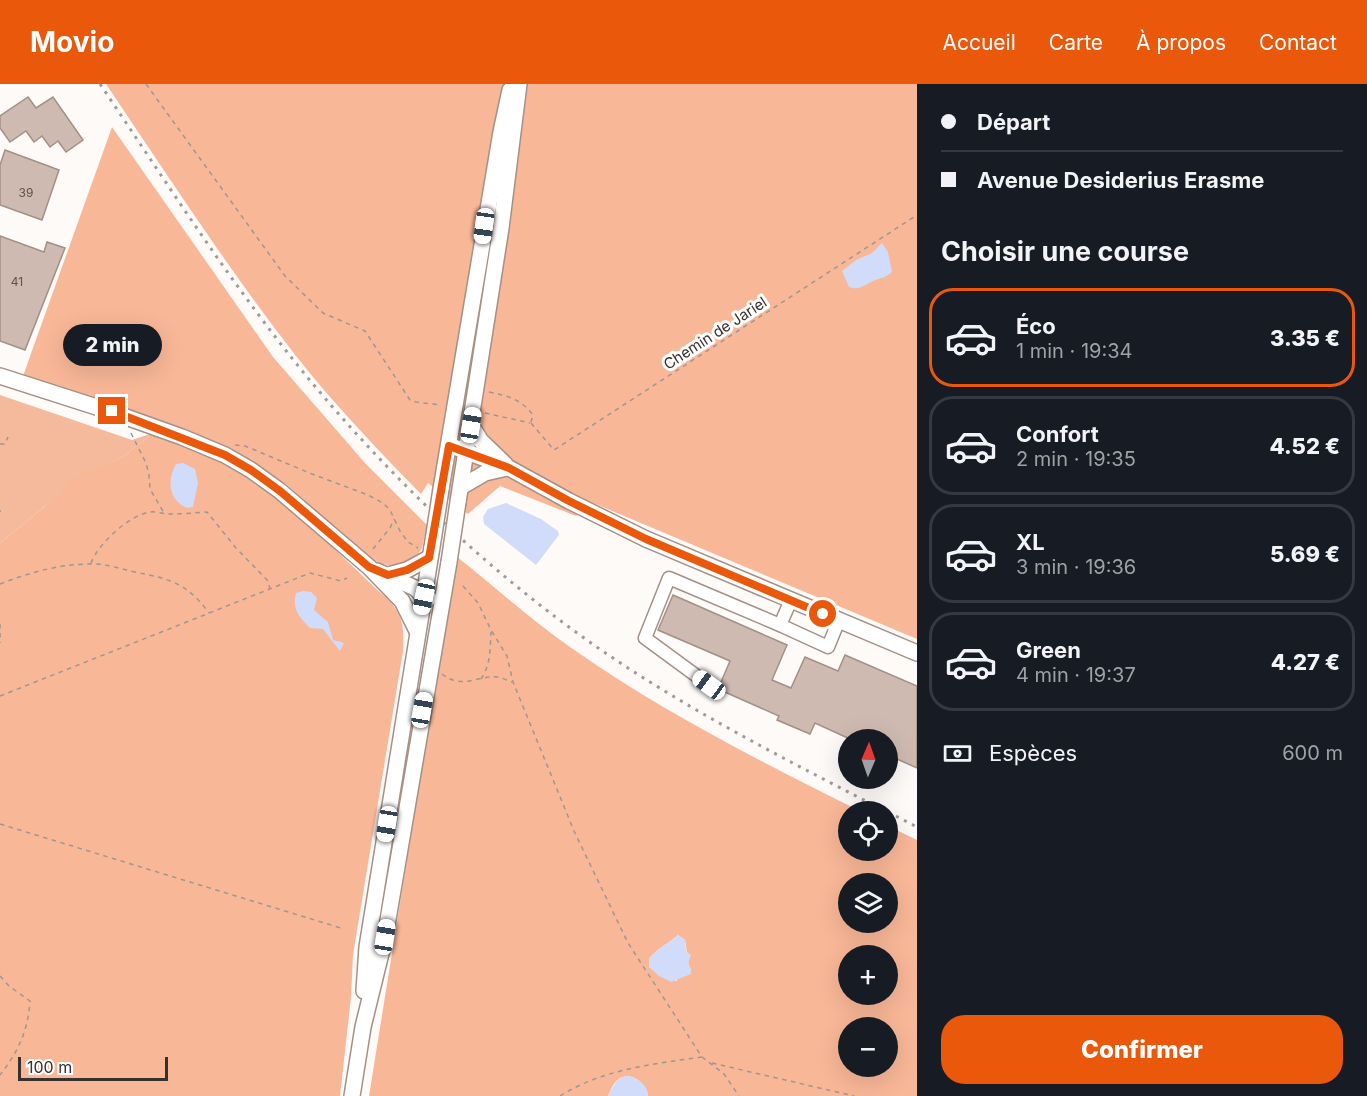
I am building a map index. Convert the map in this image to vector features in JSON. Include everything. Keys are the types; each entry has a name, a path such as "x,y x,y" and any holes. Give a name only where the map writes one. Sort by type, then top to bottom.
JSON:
{"main road":[{"path":"363,1027 367,947 424,597 426,551 449,446 511,84"},
{"path":"351,1096 363,1027 385,937 460,495 501,228 519,84"},
{"path":"0,376 129,418 225,455 251,470 280,491 369,567 402,601 417,631"},
{"path":"471,425 481,441 509,468"},
{"path":"449,446 509,468 646,539 917,653"},
{"path":"460,495 485,473 509,468"},
{"path":"388,575 407,570 426,551"},
{"path":"369,567 415,588 424,597 441,601"},
{"path":"402,601 415,601 424,597"}],"lane":[{"path":"709,685 645,638 669,578 828,647 839,620"},
{"path":"780,625 791,600"}],"path":[{"path":"146,84 285,276 323,313 365,331 410,400 448,406"},
{"name":"Chemin de Jariel","path":"531,423 554,450 917,215"},
{"path":"477,389 511,396 525,405 532,415 531,423 485,413"},
{"path":"129,418 131,433 146,463 150,489 165,514"},
{"path":"0,444 5,444 8,437"},
{"path":"234,445 245,446 368,495 387,507 408,542 426,551"},
{"path":"91,563 107,540 136,516 151,512 165,514 207,512 236,548 268,581 270,589"},
{"path":"373,549 390,528 394,518"},
{"path":"0,584 36,572 91,563 165,578 184,586 210,613"},
{"path":"0,696 310,573 341,581 346,578"},
{"path":"463,586 478,603 507,656 513,682 574,831 628,943 702,1057 724,1074 739,1096"},
{"path":"0,624 0,643"},
{"path":"480,679 487,670 490,658 491,630"},
{"path":"430,664 445,677 454,681 468,683 497,677 513,682"},
{"path":"0,824 344,929"},
{"path":"0,976 9,986 30,1001 29,1016 16,1054 0,1075"},
{"path":"560,1096 610,1072 702,1057"},
{"path":"711,1063 854,1096"}],"shaded area":[{"path":"106,84 917,84 917,639 586,500 576,516 500,486 468,514 428,483 421,494 341,409 296,356 222,256"},
{"path":"112,127 273,357 365,463 427,525 422,548 415,558 403,564 389,565 369,558 287,485 250,462 23,376"},
{"path":"0,395 132,440 153,433 124,456 72,481 0,543"},
{"path":"153,433 229,465 271,492 390,601 402,624 403,651 353,955 351,997 340,1096 0,1096 0,543 43,508 72,480 124,456"},
{"path":"456,556 555,636 640,693 749,754 841,801 838,801 838,861 898,861 898,831 917,840 917,1096 648,1096 642,1083 628,1076 617,1081 608,1096 369,1096","holes":["678,935 685,940 689,967 676,981 649,967 649,959"]}],"water":[{"path":"882,243 888,252 892,272 862,287 849,287 842,271 856,260 872,253"},
{"path":"183,463 195,469 198,483 193,507 187,508 176,500 171,489 173,470 176,464"},
{"path":"506,503 541,519 558,531 559,535 536,565 484,524 483,517 488,509"},
{"path":"311,592 317,598 314,610 328,622 333,640 344,643 340,651 323,629 310,628 300,616 295,599 296,593"},
{"path":"678,935 685,940 686,951 691,955 688,963 691,974 671,982 659,976 649,967 649,959"},
{"path":"626,1076 641,1082 648,1096 608,1096 617,1081"}],"building":[{"path":"28,97 36,108 53,97 83,140 66,152 58,141 50,147 42,136 34,142 26,131 10,142 0,128 0,116"},
{"path":"5,150 59,170 42,220 0,205 0,165"},
{"path":"0,236 44,252 47,242 65,248 25,350 0,341"},
{"path":"673,595 787,645 772,680 791,688 805,657 838,671 845,655 917,686 917,768 898,759 898,729 838,729 838,734 815,723 810,734 777,720 779,716 718,689 730,661 658,630"}],"railway":[{"path":"100,84 210,247 298,366 364,443 437,517 516,586 557,618 642,677 732,730 866,801"},
{"path":"898,817 917,827"}],"route":[{"path":"112,411 225,455 251,470 280,491 369,567 388,575 407,570 429,558 449,446 509,468 609,522 823,614"}]}
